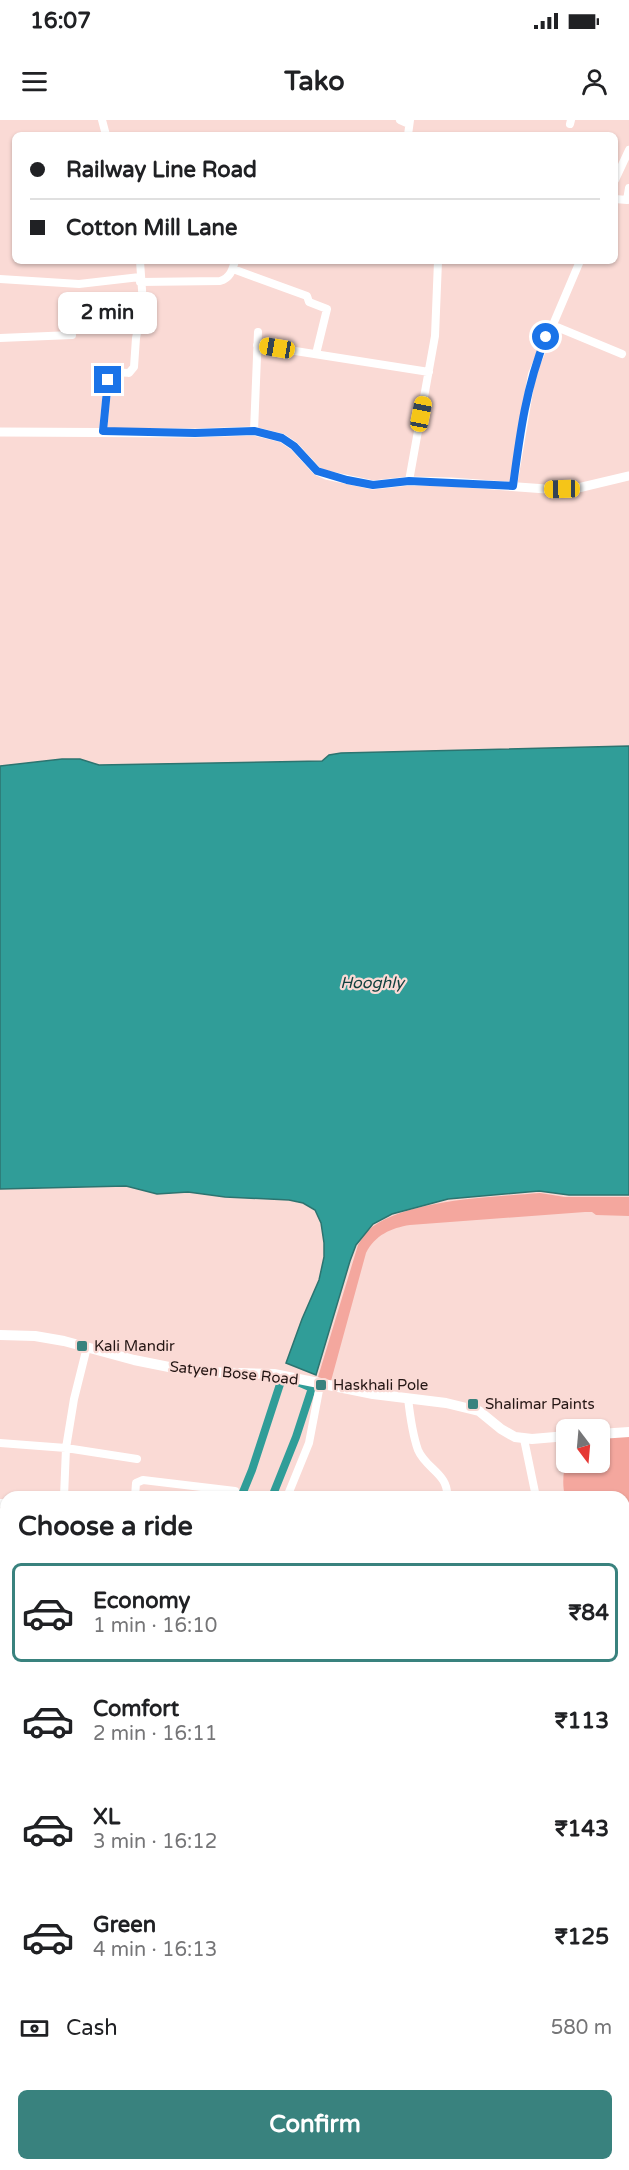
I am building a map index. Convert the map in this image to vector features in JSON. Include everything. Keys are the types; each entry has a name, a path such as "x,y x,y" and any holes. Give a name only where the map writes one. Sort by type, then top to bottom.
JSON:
{"main road":[{"name":"Satyen Bose Road","path":"0,1335 35,1336 158,1366 203,1372 274,1374 373,1394 446,1403 479,1411 508,1434 524,1439"},
{"path":"610,1433 629,1432"},
{"path":"524,1439 556,1437"}],"street":[{"path":"400,120 409,122"},
{"path":"618,174 629,150"},
{"path":"618,199 627,200 629,188"},
{"path":"103,431 108,380 116,372 129,373 134,367 136,338 143,304 140,264"},
{"path":"409,481 429,372 436,317 438,264"},
{"path":"513,486 530,382 579,264"},
{"path":"0,279 79,284 140,279 220,281 225,279 234,265 307,296 309,302 327,309 316,354"},
{"path":"552,325 622,354"},
{"path":"254,431 258,332"},
{"path":"0,338 72,335"},
{"path":"257,345 429,372"},
{"path":"0,432 254,431 282,438 294,446 317,471 373,485 409,481 578,489 629,476"},
{"path":"64,1491 66,1448 74,1399 87,1347"},
{"path":"289,1491 309,1443 318,1383"},
{"path":"408,1398 411,1426 419,1453 440,1474 448,1486 448,1491"},
{"path":"524,1439 535,1491"},
{"path":"0,1443 66,1448 137,1459"},
{"path":"135,1491 136,1483 143,1480 235,1491"}],"shaded area":[{"path":"540,1193 565,1197 629,1197 629,1216 596,1215 592,1212 585,1212 410,1225 384,1233 374,1241 366,1253 331,1381 318,1377 358,1245 372,1227 408,1210 430,1205 476,1198"},
{"path":"629,1433 629,1491 564,1491 564,1473 610,1473 610,1434"}],"water":[{"name":"Hooghly","path":"629,746 629,1195 569,1195 539,1191 448,1199 392,1214 373,1224 356,1245 316,1375 286,1363 319,1280 324,1257 321,1223 315,1210 303,1203 289,1200 225,1197 188,1192 157,1194 126,1186 0,1189 0,766 62,759 80,759 99,765 322,761 329,755 341,753"}],"waterway":[{"path":"243,1491 283,1375 285,1376"},
{"path":"274,1491 312,1388 298,1382"}],"place":[{"name":"Kali Mandir","path":"82,1346"},
{"name":"Haskhali Pole","path":"321,1385"},
{"name":"Shalimar Paints","path":"473,1404"}],"route":[{"path":"108,380 103,431 195,433 254,431 282,438 294,446 317,471 347,480 373,485 409,481 513,486 528,390 546,337"}]}
